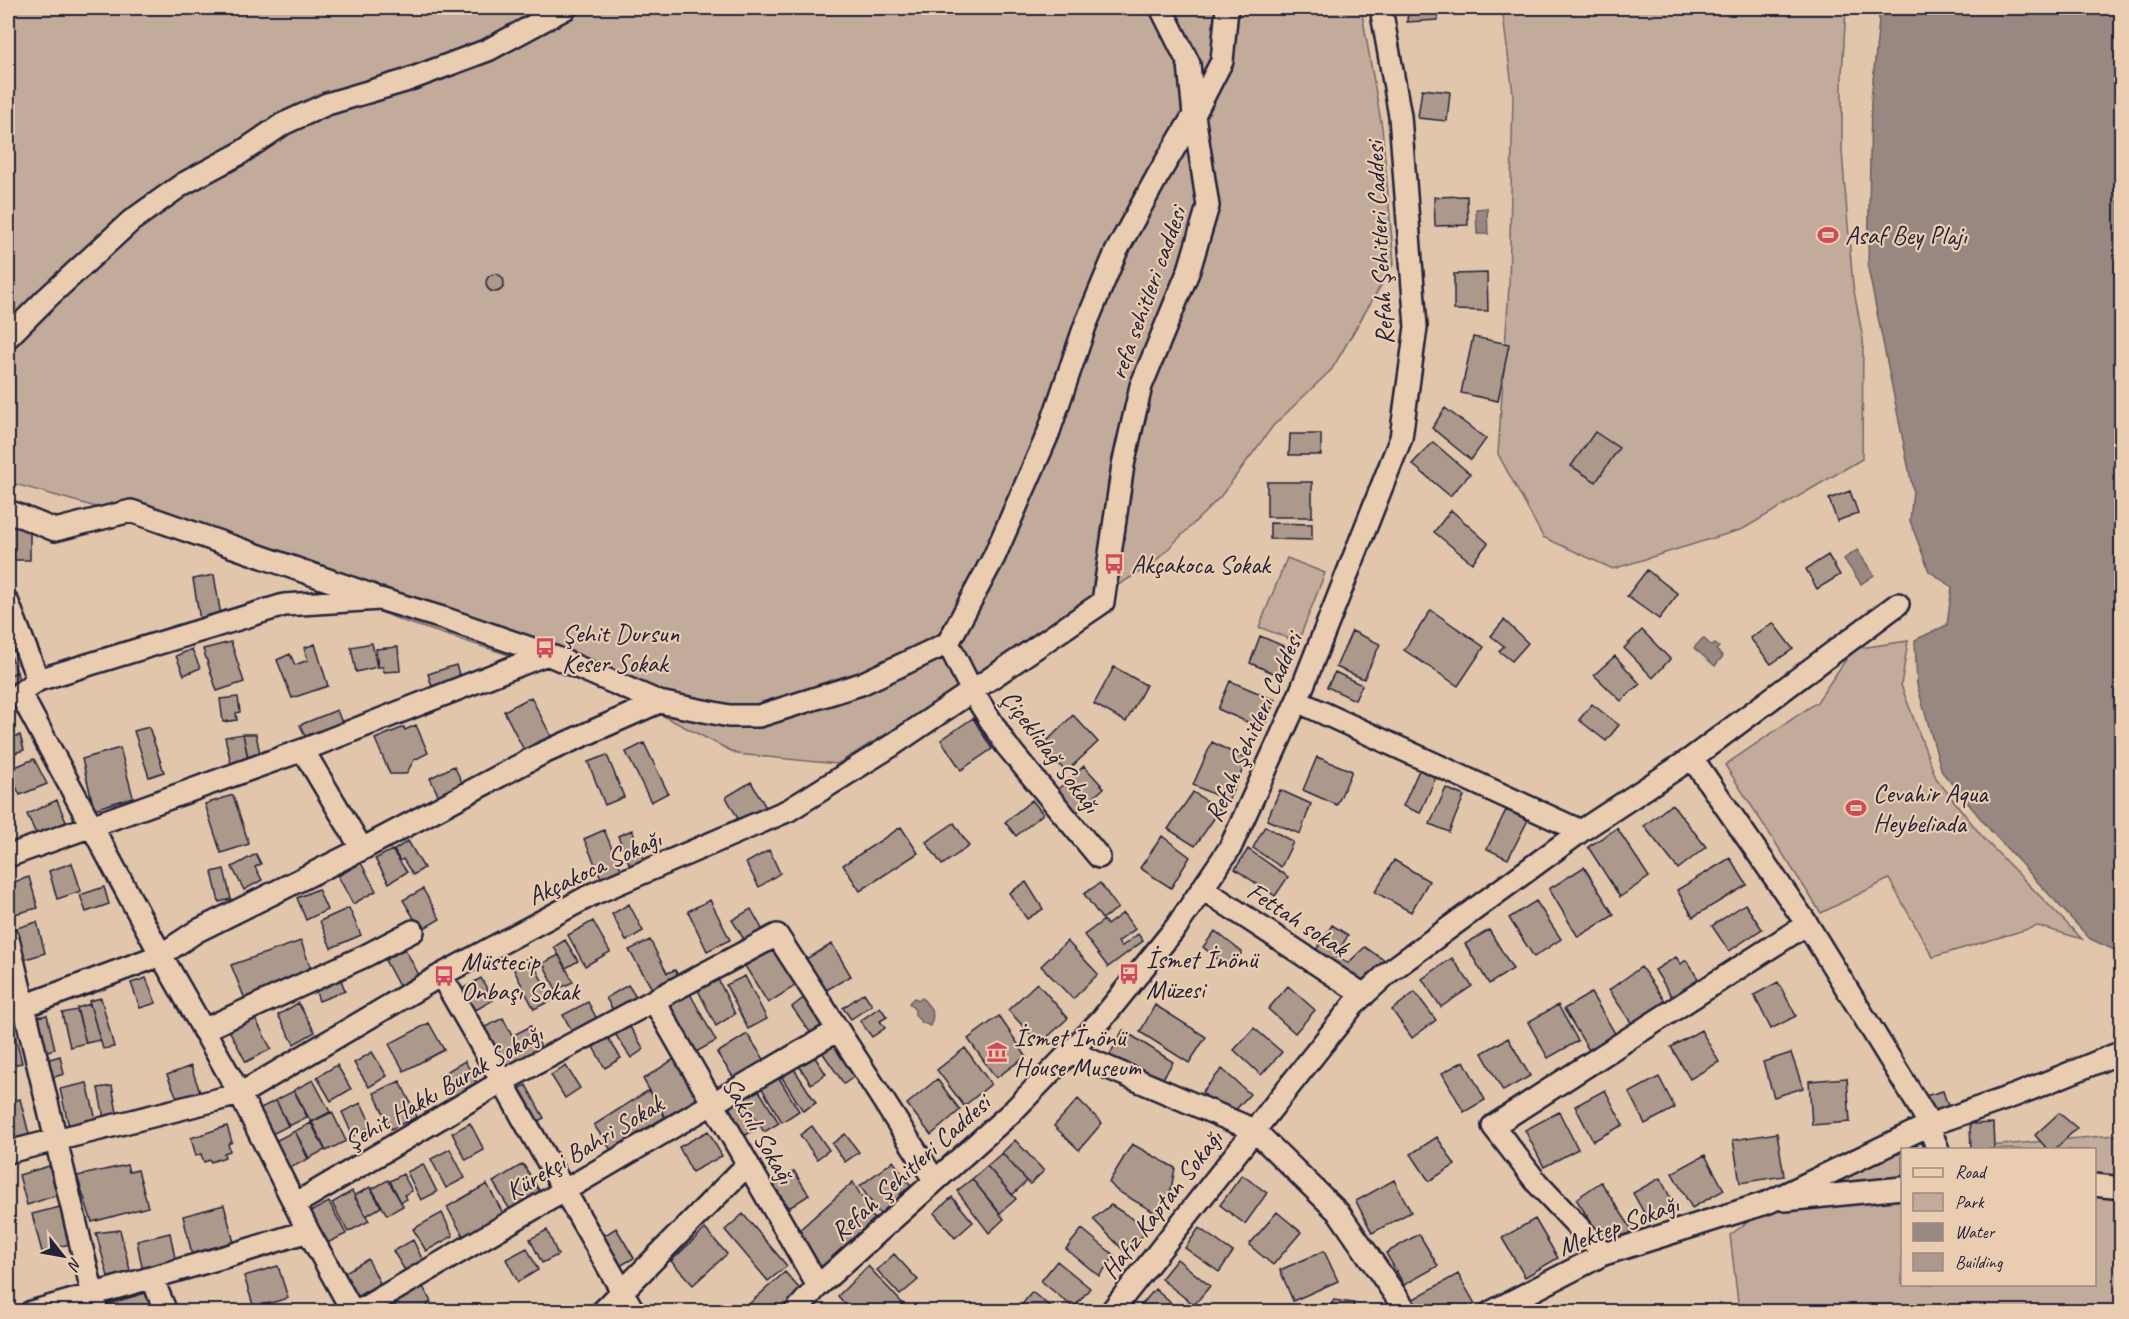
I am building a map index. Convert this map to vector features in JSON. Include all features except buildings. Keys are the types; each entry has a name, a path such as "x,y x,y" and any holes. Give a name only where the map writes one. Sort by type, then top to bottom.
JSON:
{"street":[{"path":"8,337 131,221 183,184 239,154 284,124 327,104 405,81 488,50 566,8"},
{"name":"refa sehitleri caddesi","path":"1103,602 1123,465 1141,386 1189,270 1208,206 1188,64 1161,8"},
{"path":"8,511 55,530 131,511 547,654 659,702 729,716 759,716 861,684 948,642 994,557 1048,434 1085,326 1116,252 1222,61 1227,8"},
{"name":"Refah Şehitleri Caddesi","path":"795,1311 818,1286 1013,1111 1102,1019 1177,926 1230,848 1297,701 1401,438 1416,327 1400,116 1381,8"},
{"path":"355,1311 308,1231 240,1094 161,955 20,693 38,680 284,605 380,598"},
{"name":"Akçakoca Sokağı","path":"8,1152 56,1142 240,1094 441,975 593,894 789,810 891,746 1103,602"},
{"path":"8,603 38,680"},
{"name":"Hafız Kaptan Sokağı","path":"1111,1311 1355,1003 1389,972 1581,831 1692,758 1898,604"},
{"name":"Çiçeklidağ Sokağı","path":"948,642 972,691 1006,745 1099,857"},
{"path":"8,856 303,750 547,654"},
{"path":"1297,701 1581,831"},
{"path":"16,1009 161,955 196,931 362,849 541,754 659,702"},
{"path":"303,750 362,849"},
{"path":"1692,758 1807,924 1929,1125 1938,1148"},
{"name":"Fettah sokak","path":"1203,889 1364,995"},
{"path":"1604,1254 1538,1184 1492,1126 1807,924"},
{"path":"203,1030 413,931"},
{"name":"Şehit Hakkı Burak Sokağı","path":"295,1204 501,1083 777,935 838,1030"},
{"path":"8,939 16,1009 56,1142 95,1303"},
{"path":"441,975 634,1311"},
{"name":"Saksılı Sokağı","path":"654,1001 818,1286"},
{"path":"838,1030 935,1181"},
{"name":"Kürekçi Bahri Sokak","path":"355,1311 838,1030"},
{"path":"1069,1051 1254,1130 1339,1214 1407,1311"},
{"path":"1769,1202 1929,1125 2016,1095 2121,1052"},
{"path":"602,1311 748,1164"},
{"path":"2096,1185 2121,1188"},
{"path":"1769,1202 1901,1188"},
{"name":"Mektep Sokağı","path":"1491,1311 1604,1254 1769,1202"},
{"path":"31,1311 95,1303 152,1278 308,1231"},
{"path":"152,1278 166,1311"}],"green space":[{"path":"8,8 1361,8 1382,127 1394,263 1332,369 1273,426 1221,496 1153,564 1090,602 1004,662 837,764 737,754 605,686 403,621 159,525 8,482"},
{"path":"1502,8 1846,8 1842,75 1842,152 1853,286 1863,339 1862,459 1743,529 1613,569 1543,537 1498,454 1509,287 1513,94"},
{"path":"1287,558 1325,573 1298,642 1259,627"},
{"name":"Cevahir Aqua Heybeliada","path":"1908,641 1901,685 1936,778 1984,839 2082,939 2038,926 1933,957 1889,879 1821,913 1725,765 1817,702 1853,649"},
{"path":"2115,1135 2121,1137 2121,1311 1739,1311 1730,1235 1833,1160 1901,1154 1901,1286 2096,1286 2096,1148 1966,1148"}],"water":[{"path":"1878,8 2121,8 2121,953 2090,939 1991,831 1942,772 1917,685 1915,640 1947,625 1952,587 1929,571 1910,521 1913,490 1868,268 1871,100 1879,20"},
{"path":"1487,208 1488,234 1477,234 1476,209"},
{"path":"1857,550 1874,575 1861,584 1844,559"},
{"path":"1703,638 1712,646 1715,644 1719,647 1716,650 1723,656 1715,666 1694,648"},
{"path":"914,998 919,1000 922,998 932,1011 930,1026 921,1022 915,1015 915,1010 909,1003"}],"place":[{"name":"Asaf Bey Plajı","path":"1828,235"},
{"name":"Akçakoca Sokak","path":"1114,564"},
{"name":"Şehit Dursun Keser Sokak","path":"545,648"},
{"name":"Cevahir Aqua Heybeliada","path":"1856,808"},
{"name":"İsmet İnönü Müzesi","path":"1129,974"},
{"name":"Müstecip Onbaşı Sokak","path":"444,976"},
{"name":"İsmet İnönü House Museum","path":"997,1052"}]}
